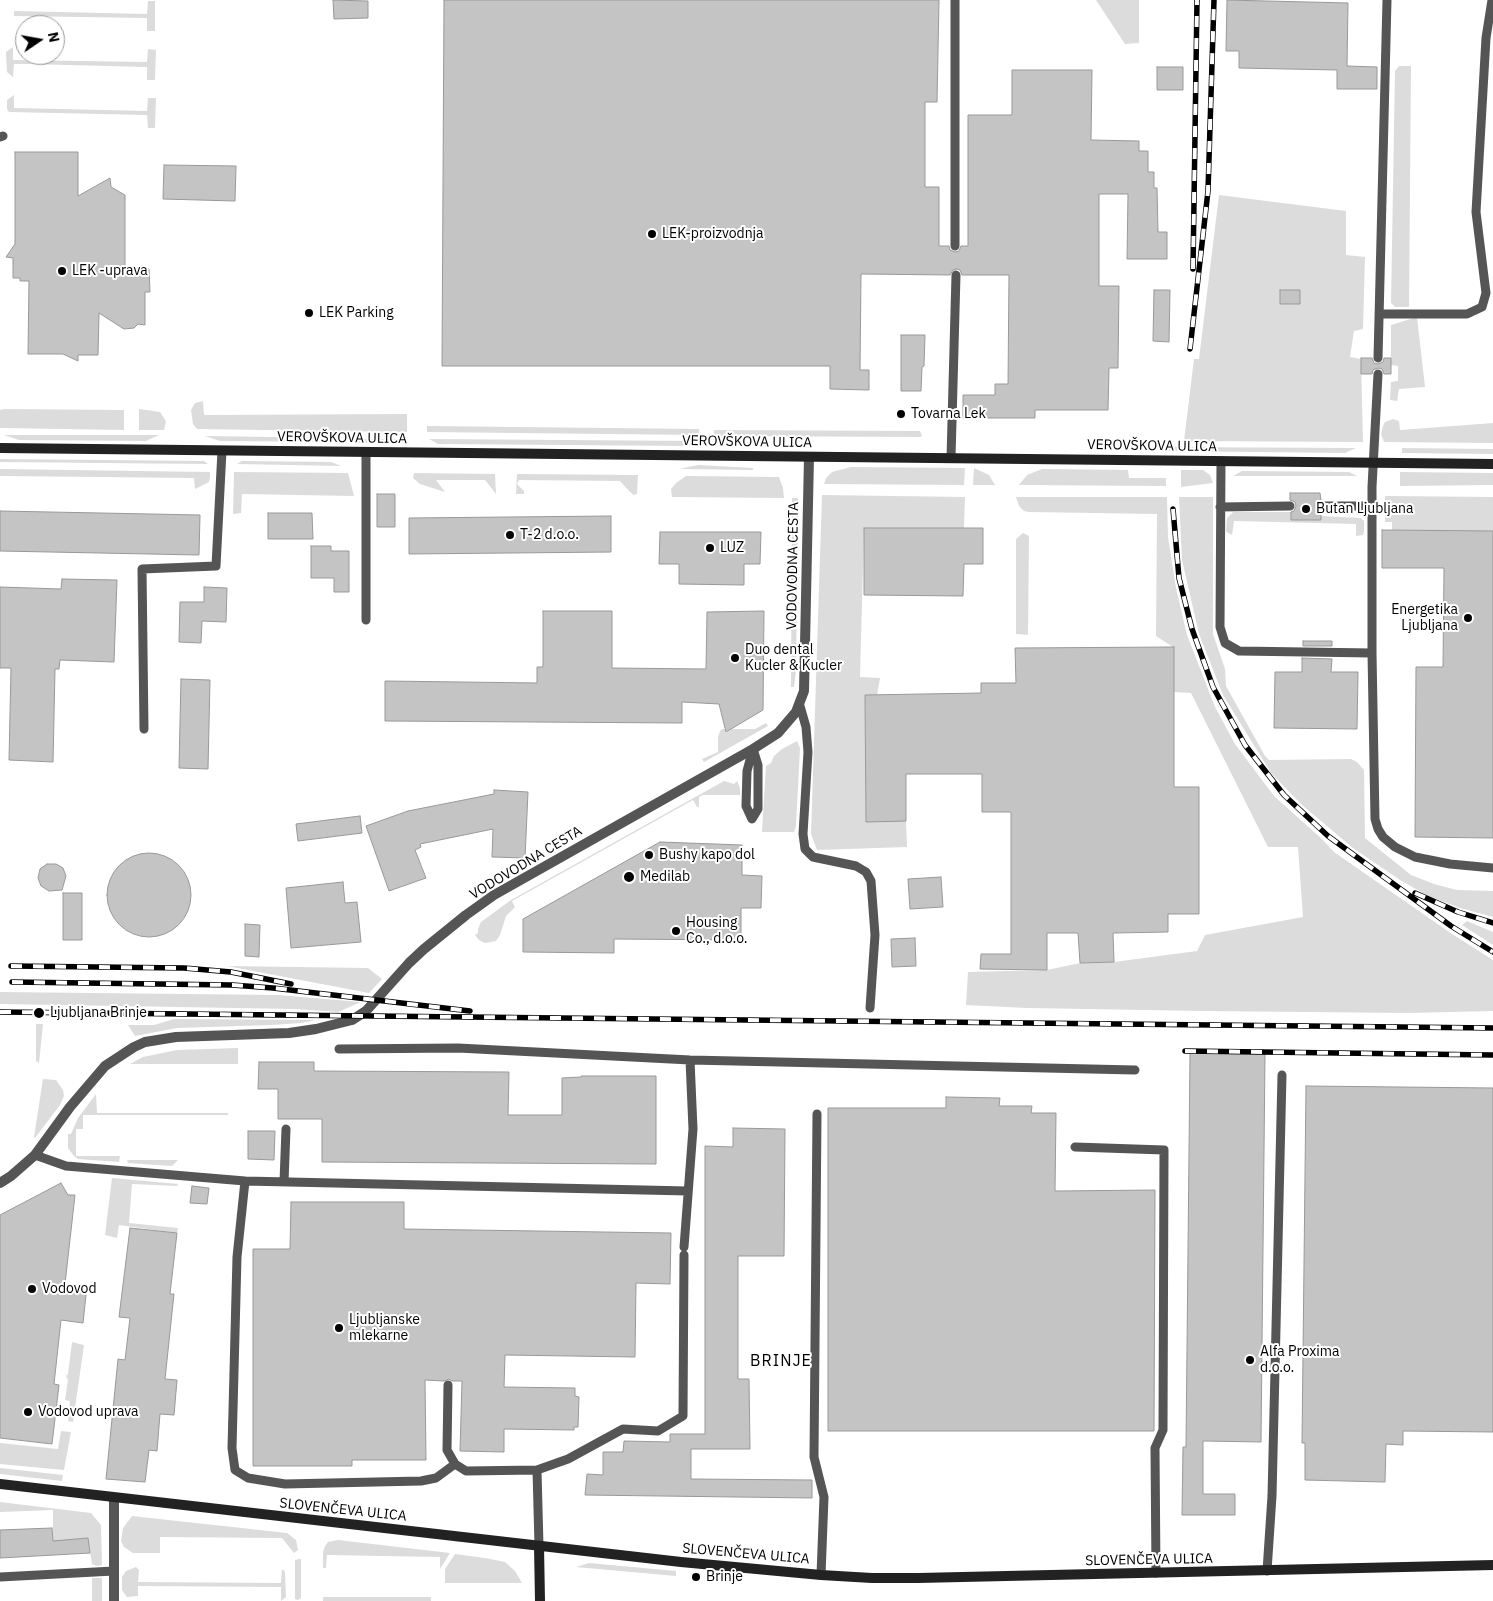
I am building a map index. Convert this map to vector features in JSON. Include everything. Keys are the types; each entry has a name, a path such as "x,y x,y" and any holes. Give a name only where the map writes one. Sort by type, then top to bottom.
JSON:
{"street":[{"name":"VEROVŠKOVA ULICA","path":"0,448 1493,464"},
{"name":"VODOVODNA CESTA","path":"0,1183 35,1155 70,1107 105,1066 134,1047 145,1042 176,1037 288,1033 316,1030 352,1020 366,1011 408,963 466,915 494,895 753,749 778,733 792,719 800,706 804,682 809,457"},
{"name":"SLOVENČEVA ULICA","path":"0,1484 538,1546 820,1575 918,1578 1493,1565"},
{"path":"114,1498 114,1601"},
{"path":"538,1546 540,1601"}],"lane":[{"path":"955,0 955,246"},
{"path":"1378,358 1386,0"},
{"path":"1380,314 1467,314 1482,307 1486,293 1476,212 1486,38 1492,0"},
{"path":"951,458 956,274"},
{"path":"1378,374 1372,506 1375,819 1383,837 1395,847 1415,857 1457,865 1493,868"},
{"path":"144,729 142,569 216,566 222,451"},
{"path":"366,452 366,620"},
{"path":"1221,461 1220,627 1226,643 1239,651 1372,652"},
{"path":"1220,506 1290,506"},
{"path":"1320,506 1372,506"},
{"name":"VODOVODNA CESTA","path":"800,706 806,727 808,752 803,834 805,849 813,857 856,866 866,872 871,881 874,935 870,1008"},
{"path":"753,749 758,764 758,809 752,819 746,809 747,771 753,749"},
{"path":"339,1049 458,1048 690,1060 1135,1070"},
{"path":"448,1386 447,1450 455,1464 466,1471 537,1470 568,1458 623,1429 658,1431 683,1416 684,1251 693,1129 690,1060"},
{"path":"1267,1571 1272,1496 1282,1075"},
{"path":"817,1114 814,1457 824,1498 820,1575"},
{"path":"284,1182 286,1129"},
{"path":"1075,1148 1164,1150 1163,1430 1155,1448 1156,1573"},
{"path":"35,1155 66,1166 245,1181 688,1191"},
{"path":"245,1181 237,1257 232,1448 235,1470 248,1478 285,1484 420,1481 436,1478 455,1464"},
{"path":"537,1470 538,1546"},
{"path":"0,1577 114,1571"}],"shaded area":[{"path":"1096,0 1139,0 1139,43 1125,44"},
{"path":"148,1 155,1 155,31 147,31 147,18 65,17 65,15 14,16 14,11 147,14"},
{"path":"13,47 13,60 15,60 15,64 13,77 7,72 6,52"},
{"path":"148,49 156,50 155,80 147,80 147,67 65,65 65,61 147,62"},
{"path":"1399,66 1411,66 1409,307 1395,307 1391,303 1395,71"},
{"path":"14,95 14,108 147,111 148,98 156,98 155,128 148,128 147,115 9,112 7,100"},
{"path":"1219,195 1346,211 1346,255 1365,257 1363,329 1354,331 1350,357 1361,359 1363,442 1184,441 1194,359 1199,359"},
{"path":"1417,317 1425,387 1399,389 1397,401 1390,400 1391,382 1398,381 1398,366 1391,365 1391,325"},
{"path":"203,401 204,415 407,414 407,432 197,429 193,424 191,410 195,403"},
{"path":"139,409 160,412 166,421 164,430 139,430"},
{"path":"0,410 124,410 124,430 0,428"},
{"path":"1393,419 1399,421 1400,430 1493,423 1493,443 1384,442 1381,434 1383,426 1385,422"},
{"path":"427,426 699,429 699,435 427,432"},
{"path":"714,430 920,431 922,436 714,436"},
{"path":"4,435 159,435 146,441 19,440"},
{"path":"205,436 339,438 342,442 220,441"},
{"path":"356,439 405,439 397,443 355,443"},
{"path":"429,439 695,441 688,446 438,444"},
{"path":"1162,447 1356,448 1345,453 1168,451"},
{"path":"1402,448 1493,449 1493,454 1402,453"},
{"path":"0,459 204,461 208,464 0,462"},
{"path":"242,461 331,462 341,466 237,464"},
{"path":"698,465 753,468 753,470 679,469"},
{"path":"851,467 965,468 964,485 824,484 826,478 832,472"},
{"path":"974,468 989,475 995,485 973,485"},
{"path":"0,469 210,472 210,477 209,482 195,489 194,478 0,476"},
{"path":"1042,469 1128,470 1129,478 1166,478 1166,486 1019,485 1027,475"},
{"path":"1181,470 1203,470 1210,475 1213,483 1181,487"},
{"path":"1242,471 1349,472 1357,476 1233,476"},
{"path":"234,472 348,473 354,496 242,494 241,513 233,514"},
{"path":"1400,472 1493,473 1493,485 1400,486"},
{"path":"414,473 495,474 496,494 485,480 436,480 445,492 420,484 413,478"},
{"path":"517,474 638,475 637,494 634,495 620,481 519,480 517,484 524,491 524,494 516,494"},
{"path":"686,476 779,477 784,498 672,497 671,489"},
{"path":"822,495 965,497 964,528 864,528 860,677 880,678 877,695 865,695 866,821 906,821 907,847 817,850 811,834"},
{"path":"1385,496 1493,497 1493,531 1392,530 1392,522 1385,522"},
{"path":"1016,497 1167,497 1168,537 1176,588 1187,635 1215,707 1235,744 1274,796 1334,852 1452,934 1493,960 1493,1011 1408,1013 1203,1011 966,1005 968,972 1047,970 1080,963 1114,962 1197,951 1205,935 1303,917 1298,847 1268,847 1191,693 1174,692 1173,647 1156,636 1157,514 1029,512 1024,511 1019,506"},
{"path":"1179,497 1213,497 1213,634 1225,669 1226,686 1265,756 1269,760 1351,759 1357,762 1364,770 1365,838 1411,875 1457,890 1493,891 1493,917 1460,908 1428,896 1400,880 1353,848 1302,805 1271,773 1223,695 1199,634 1182,560"},
{"path":"792,498 798,498 796,670 794,687 791,687"},
{"path":"1233,512 1291,512 1291,520 1320,520 1321,516 1361,518 1364,521 1364,532 1363,535 1356,536 1356,524 1234,521 1232,535 1226,531 1227,518"},
{"path":"1023,533 1029,536 1028,635 1016,634 1016,539"},
{"path":"766,723 768,726 704,762 702,759 718,752 718,737 722,729 725,729 726,733 732,729 755,729"},
{"path":"797,741 800,748 796,826 794,832 762,832 766,766 771,763 774,756 782,749"},
{"path":"724,781 734,784 737,781 740,795 703,795 699,797 699,807 697,807 693,800 512,901 515,907 506,916 496,941 485,943 475,935 478,933 481,922 511,900"},
{"path":"1467,921 1493,932 1493,945 1462,925"},
{"path":"227,966 368,968 382,979 369,993"},
{"path":"0,992 278,995 361,1002 338,1012 295,1009 0,1004"},
{"path":"174,1019 316,1020 272,1025 177,1028 135,1036 128,1025 154,1025"},
{"path":"36,1024 43,1024 39,1063 36,1061"},
{"path":"238,1048 238,1064 130,1064 143,1057 177,1050"},
{"path":"43,1079 56,1080 63,1090 64,1096 60,1105 35,1138 34,1137"},
{"path":"96,1094 97,1113 228,1113 228,1115 83,1115 83,1129 76,1129 76,1156 120,1156 119,1162 78,1159 68,1148 68,1134 71,1134 78,1118"},
{"path":"127,1160 178,1160 172,1166 128,1163"},
{"path":"112,1178 178,1184 177,1186 132,1184 129,1223 178,1228 177,1233 119,1225 117,1238 105,1235"},
{"path":"72,1342 84,1345 73,1422 68,1421 70,1401 65,1400 68,1380 66,1376 68,1374"},
{"path":"61,1431 71,1432 64,1470 0,1464 0,1443 58,1449"},
{"path":"0,1468 63,1475 62,1481 0,1474"},
{"path":"0,1502 91,1513 101,1525 102,1565 92,1564 88,1539 53,1541 53,1510 0,1512"},
{"path":"132,1516 287,1533 296,1540 298,1550 294,1553 282,1538 160,1537 160,1553 133,1553 124,1547 121,1541 123,1528"},
{"path":"338,1540 450,1553 440,1569 440,1557 327,1555 326,1568 323,1568 325,1546 328,1542"},
{"path":"455,1554 505,1562 515,1571 522,1583 445,1583 445,1569"},
{"path":"301,1559 301,1598 298,1600 295,1599 295,1560"},
{"path":"589,1563 676,1571 676,1576 576,1567"},
{"path":"136,1567 139,1570 138,1582 281,1583 282,1570 284,1570 286,1597 281,1601 281,1587 138,1586 138,1596 127,1597 122,1590 122,1577 126,1571"},
{"path":"92,1578 102,1578 102,1601 92,1601"},
{"path":"323,1597 431,1597 431,1601 323,1601"}],"building":[{"path":"333,0 368,1 368,18 334,19"},
{"name":"LEK-proizvodnja","path":"444,0 939,0 937,102 925,102 925,187 939,187 939,246 949,246 950,250 955,252 959,251 961,246 968,246 968,115 1012,115 1012,70 1092,70 1091,140 1139,141 1139,151 1148,151 1148,172 1154,172 1154,188 1157,188 1158,232 1167,232 1167,259 1127,259 1128,194 1099,194 1099,286 1119,286 1118,368 1109,368 1108,410 1035,410 1035,418 963,418 963,395 995,395 995,384 1008,384 1009,275 962,275 960,270 957,269 953,270 950,275 861,274 860,370 869,370 869,390 830,389 830,366 442,366"},
{"path":"1227,0 1348,3 1347,66 1377,67 1377,89 1337,89 1337,70 1239,68 1239,51 1226,51"},
{"path":"1157,67 1183,67 1183,90 1157,90"},
{"name":"LEK -uprava","path":"15,152 78,152 78,196 110,178 111,187 125,195 125,269 149,269 150,292 145,292 145,325 138,324 134,328 124,329 99,313 98,355 78,355 78,361 63,354 28,354 29,281 20,281 20,278 13,278 13,258 6,257 15,244"},
{"path":"164,165 236,166 235,201 163,199"},
{"path":"1154,290 1170,290 1169,342 1153,341"},
{"path":"1280,290 1300,290 1300,304 1280,304"},
{"path":"901,335 925,335 921,391 901,391"},
{"path":"1361,358 1372,358 1374,363 1378,364 1383,362 1384,358 1391,358 1391,374 1384,374 1382,369 1378,368 1373,370 1372,374 1361,374"},
{"name":"Butan Ljubljana","path":"1290,493 1320,493 1321,500 1316,502 1315,506 1317,511 1321,512 1321,520 1291,520 1291,512 1294,511 1296,506 1295,502 1290,500"},
{"path":"377,494 395,494 395,527 377,527"},
{"path":"0,511 200,515 199,555 0,551"},
{"path":"268,513 312,513 313,539 268,539"},
{"name":"T-2 d.o.o.","path":"611,516 611,552 409,554 409,518"},
{"path":"864,528 983,528 983,564 964,564 963,596 864,595"},
{"path":"1382,530 1493,531 1493,838 1415,837 1416,667 1443,667 1444,568 1382,568"},
{"name":"LUZ","path":"660,532 761,532 760,564 744,564 744,585 679,584 679,564 659,564"},
{"path":"311,546 331,546 331,551 349,551 349,592 334,592 334,578 311,578"},
{"path":"62,579 117,580 114,662 60,660 59,669 55,669 53,762 9,760 11,668 0,668 0,587 61,589"},
{"path":"204,587 227,588 226,622 202,621 201,643 179,642 180,602 204,602"},
{"path":"543,611 612,611 612,668 706,669 707,612 764,611 763,710 726,732 719,704 682,702 682,723 385,721 385,681 537,683 537,667 543,667"},
{"path":"1303,641 1332,641 1332,646 1303,646"},
{"path":"1174,647 1174,787 1199,787 1199,914 1168,914 1168,932 1113,933 1114,962 1080,963 1078,933 1047,933 1047,970 980,969 981,954 1011,954 1011,812 982,812 982,774 906,774 906,821 866,822 865,695 981,693 981,683 1016,683 1015,648"},
{"path":"1302,658 1332,659 1331,672 1358,672 1357,729 1274,728 1275,672 1302,672"},
{"path":"181,679 210,680 208,769 179,768"},
{"path":"494,790 528,792 525,858 492,857 493,829 420,844 421,847 415,850 426,878 389,891 366,826 408,811 494,794"},
{"path":"360,816 362,833 298,841 296,824"},
{"path":"660,842 742,845 742,875 762,876 761,908 741,908 741,940 614,939 614,953 523,952 523,919"},
{"path":"149,853 172,860 184,872 191,895 184,918 172,930 149,937 126,930 114,918 107,895 114,872 126,860"},
{"path":"47,864 56,864 63,868 66,876 62,890 49,891 41,886 38,878 40,869"},
{"path":"941,877 943,907 910,909 908,879"},
{"path":"343,882 345,903 357,902 361,942 291,948 286,888"},
{"path":"63,893 82,893 82,940 63,940"},
{"path":"245,924 260,925 259,957 245,956"},
{"path":"915,938 916,966 892,967 891,939"},
{"path":"1190,1053 1265,1054 1261,1442 1203,1441 1203,1494 1235,1494 1235,1515 1182,1515 1183,1447 1186,1447"},
{"path":"259,1062 314,1062 314,1071 509,1072 508,1115 562,1115 562,1078 581,1076 656,1076 656,1164 322,1162 322,1119 278,1119 278,1089 258,1089"},
{"path":"1306,1086 1493,1088 1493,1432 1403,1431 1403,1445 1386,1444 1385,1482 1305,1480 1305,1443 1302,1443"},
{"path":"946,1097 1000,1098 999,1106 1032,1106 1031,1113 1056,1113 1055,1191 1155,1190 1154,1431 828,1431 828,1108 946,1108"},
{"path":"733,1128 785,1129 784,1256 738,1256 738,1379 749,1379 750,1449 691,1449 691,1479 812,1480 812,1498 585,1495 587,1474 603,1475 603,1452 623,1452 624,1441 670,1442 670,1434 705,1434 705,1146 733,1147"},
{"path":"248,1131 275,1131 274,1160 248,1159"},
{"name":"Vodovod","path":"61,1183 68,1195 75,1195 65,1284 87,1286 83,1323 61,1320 54,1384 59,1385 52,1444 0,1438 0,1215"},
{"path":"192,1186 209,1188 207,1204 190,1203"},
{"path":"291,1202 404,1202 404,1229 671,1233 670,1284 636,1283 635,1357 505,1355 504,1387 575,1388 575,1396 579,1397 578,1427 574,1427 574,1430 504,1429 504,1452 460,1451 462,1381 452,1381 449,1379 444,1381 425,1380 426,1460 352,1460 352,1466 253,1466 253,1249 290,1249"},
{"path":"130,1228 177,1233 170,1294 174,1294 165,1379 177,1380 174,1415 160,1414 157,1451 149,1450 145,1482 106,1479 118,1359 125,1360 130,1318 119,1317"},
{"path":"52,1528 53,1541 88,1538 90,1553 0,1558 0,1530"}],"railway":[{"path":"1193,269 1197,0"},
{"path":"1190,349 1208,191 1214,0"},
{"path":"1173,509 1179,578 1192,629 1213,687 1245,745 1284,795 1328,836 1451,926 1493,952"},
{"path":"1415,893 1458,912 1493,923"},
{"path":"11,966 184,968 231,972 291,984"},
{"path":"12,982 232,985 470,1011"},
{"path":"0,1012 1493,1028"},
{"path":"1185,1051 1493,1055"}],"place":[{"name":"LEK-proizvodnja","path":"652,234"},
{"name":"LEK -uprava","path":"62,271"},
{"name":"LEK Parking","path":"309,313"},
{"name":"Tovarna Lek","path":"901,414"},
{"name":"Butan Ljubljana","path":"1306,509"},
{"name":"T-2 d.o.o.","path":"510,535"},
{"name":"LUZ","path":"710,548"},
{"name":"Energetika Ljubljana","path":"1468,618"},
{"name":"Duo dental Kucler & Kucler","path":"735,658"},
{"name":"Bushy kapo dol","path":"649,855"},
{"name":"Medilab","path":"629,877"},
{"name":"Housing Co., d.o.o.","path":"676,931"},
{"name":"Ljubljana Brinje","path":"39,1013"},
{"name":"Vodovod","path":"32,1289"},
{"name":"Ljubljanske mlekarne","path":"339,1328"},
{"name":"Alfa Proxima d.o.o.","path":"1250,1360"},
{"name":"Vodovod uprava","path":"28,1412"},
{"name":"Brinje","path":"696,1577"}],"district":[{"name":"BRINJE","path":"781,1361"}]}
